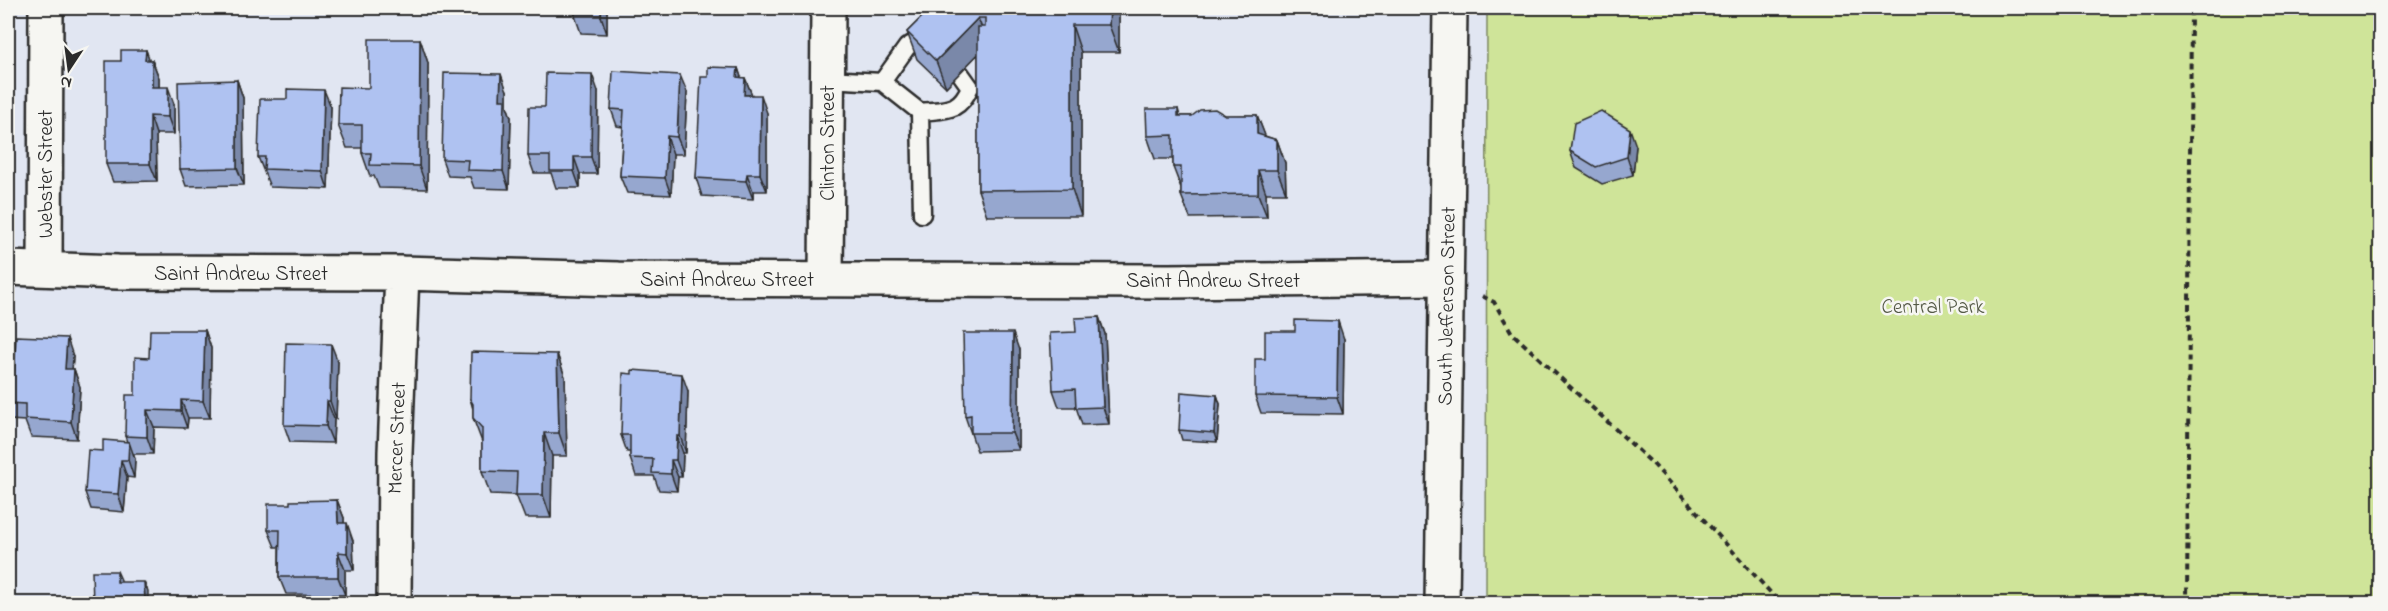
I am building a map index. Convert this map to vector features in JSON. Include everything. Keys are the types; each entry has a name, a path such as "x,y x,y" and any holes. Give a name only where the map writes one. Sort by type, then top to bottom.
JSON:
{"street":[{"name":"Webster Street","path":"45,8 45,269"},
{"name":"Clinton Street","path":"826,279 828,8"},
{"name":"South Jefferson Street","path":"1442,603 1450,8"},
{"name":"Saint Andrew Street","path":"8,268 118,272 402,273 618,279 1169,281 1446,278"},
{"name":"Mercer Street","path":"394,603 395,452 402,273"}],"lane":[{"path":"882,82 907,47 917,41 931,44"},
{"path":"827,79 882,82 920,112 953,108 965,100 970,87 960,73"},
{"path":"920,112 922,214"}],"path":[{"path":"2187,603 2191,8"},
{"path":"1446,278 1494,302 1512,333 1653,464 1781,603"}],"green space":[{"name":"Central Park","path":"1487,8 2380,8 2380,603 1486,603"}],"building":[{"path":"575,8 601,8 601,16 575,16"},
{"path":"931,8 1110,8 1109,25 1072,25 1072,189 978,190 978,27 985,27 985,18 978,18 936,61 907,32"},
{"path":"369,39 420,39 419,166 370,165 371,153 362,153 362,125 338,125 339,87 369,88"},
{"path":"121,50 146,50 145,60 152,60 152,87 168,87 168,117 150,116 150,164 106,164 106,61 121,61"},
{"path":"708,67 738,68 737,77 745,78 744,95 761,95 760,174 747,174 746,181 696,178 701,77 708,77"},
{"path":"613,71 680,75 677,137 667,136 665,178 620,176 624,110 611,109"},
{"path":"444,73 501,74 500,100 505,100 503,171 467,170 468,160 442,159"},
{"path":"546,73 592,74 591,157 574,157 574,171 550,171 550,156 528,156 529,107 545,107"},
{"path":"237,80 237,168 180,169 178,82"},
{"path":"287,89 324,90 322,171 264,169 265,157 258,157 260,99 287,99"},
{"path":"1146,109 1178,109 1178,116 1192,116 1200,110 1215,109 1225,115 1257,115 1257,134 1277,140 1277,170 1258,170 1258,194 1181,195 1181,167 1173,167 1173,135 1147,136"},
{"path":"1601,111 1630,129 1627,157 1596,167 1570,151 1574,123"},
{"path":"1099,317 1103,407 1076,408 1075,389 1053,390 1050,333 1076,332 1075,318"},
{"path":"1295,320 1338,321 1337,397 1255,396 1255,359 1265,359 1265,331 1295,331"},
{"path":"150,330 205,330 203,401 181,400 181,411 147,410 147,437 125,436 126,395 135,395 135,357 149,358"},
{"path":"963,333 1013,333 1012,433 971,433 971,415 965,416"},
{"path":"16,336 67,338 65,369 74,369 71,422 25,419 25,404 8,403 8,369 14,370"},
{"path":"286,343 331,344 330,401 327,401 326,426 284,425"},
{"path":"471,352 557,354 559,433 544,433 543,495 516,495 517,472 482,471 482,428 473,418 473,404 470,399"},
{"path":"632,370 682,374 680,436 677,436 676,460 671,460 671,474 652,473 653,459 630,458 630,435 621,435 623,373 632,374"},
{"path":"1181,392 1217,395 1214,433 1179,430"},
{"path":"103,440 129,442 128,460 121,460 118,494 85,492 88,450 103,451"},
{"path":"337,500 338,523 347,523 347,553 338,552 338,577 279,577 280,530 268,530 268,504"},
{"path":"92,571 117,571 117,582 144,582 145,603 93,603"}]}
